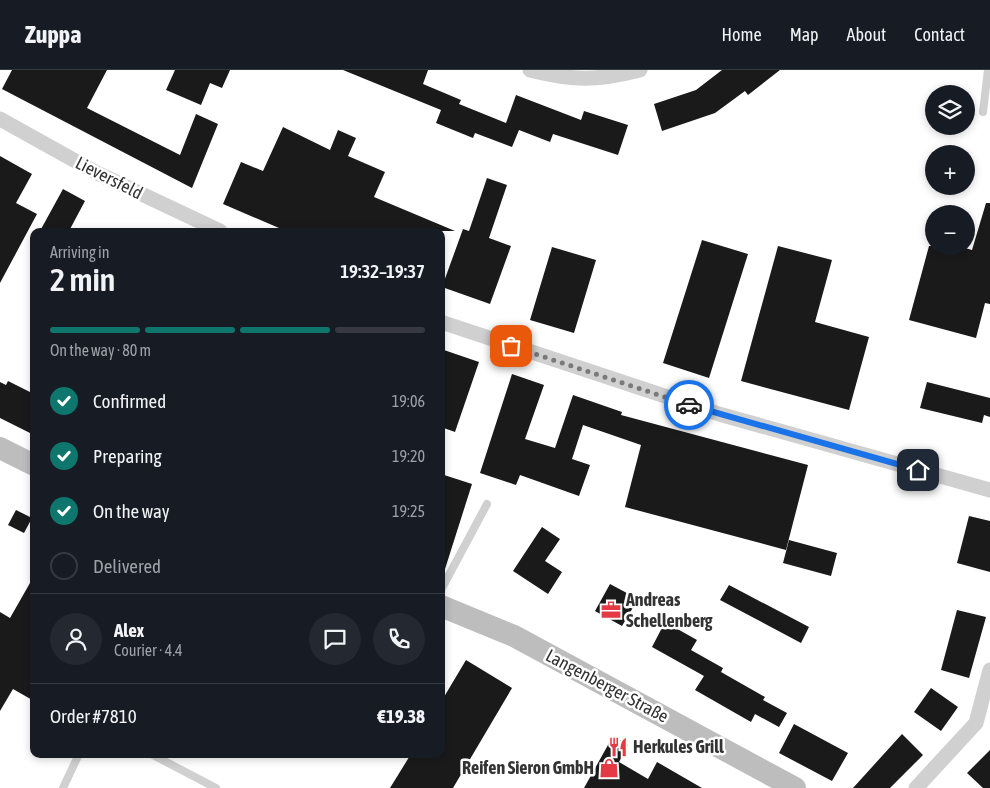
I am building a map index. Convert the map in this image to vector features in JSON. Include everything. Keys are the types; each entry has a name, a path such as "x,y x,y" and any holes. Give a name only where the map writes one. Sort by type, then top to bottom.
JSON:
{"main road":[{"path":"0,448 30,464"},
{"name":"Langenberger Straße","path":"445,608 514,636 795,788"}],"street":[{"path":"530,70 556,77 583,80 613,77 640,70"},
{"name":"Lieversfeld","path":"0,120 96,173 214,228"},
{"path":"445,323 720,414 990,490"},
{"path":"916,788 976,723 990,670"}],"lane":[{"path":"983,112 988,70"},
{"path":"445,583 487,504"},
{"path":"63,788 77,758"},
{"path":"158,758 216,788"}],"building":[{"path":"12,70 107,70 87,108 180,155 196,114 218,124 192,188 2,89"},
{"path":"175,70 230,70 222,88 210,83 201,105 166,90"},
{"path":"343,70 428,70 423,84 461,100 459,104 506,123 516,95 581,120 584,111 628,125 618,155 553,134 550,142 519,130 512,147 475,133 473,138 436,123 441,110"},
{"path":"722,70 780,70 748,95 745,91 715,113 662,131 654,104 696,90"},
{"path":"283,127 330,150 338,130 356,138 348,156 385,172 374,197 455,231 445,231 445,228 279,228 223,204 241,162 263,171"},
{"path":"0,156 32,174 16,203 37,214 0,283"},
{"path":"487,178 507,185 489,238 511,246 490,304 445,288 445,279 463,229 469,231"},
{"path":"63,189 85,201 71,228 42,228"},
{"path":"986,203 990,203 990,304 985,303 976,338 909,320 927,255 975,255 975,240"},
{"path":"702,240 748,254 709,378 663,363"},
{"path":"778,246 832,260 815,322 869,337 849,410 741,381"},
{"path":"552,247 596,260 574,333 530,320"},
{"path":"445,350 479,362 455,432 445,428"},
{"path":"512,374 544,385 525,439 555,448 573,395 622,412 621,415 808,465 786,550 625,507 641,445 583,425 572,459 590,465 579,496 520,475 516,485 480,473"},
{"path":"8,381 30,392 30,433 0,418 0,382 6,385"},
{"path":"927,382 990,398 990,417 984,415 982,423 920,408"},
{"path":"445,475 472,484 445,569"},
{"path":"16,510 30,517 30,522 24,533 8,525"},
{"path":"969,516 990,521 990,572 957,563"},
{"path":"542,527 560,539 545,561 562,572 548,594 513,571"},
{"path":"789,540 837,553 831,576 783,563"},
{"path":"30,583 30,699 13,689 0,711 0,612 10,618"},
{"path":"610,584 638,599 622,626 595,611"},
{"path":"729,585 809,627 801,643 720,600"},
{"path":"957,610 986,617 969,678 941,670"},
{"path":"665,622 697,640 691,650 723,668 721,672 765,697 763,700 787,713 779,727 755,714 751,722 695,690 704,676 652,647"},
{"path":"466,660 512,688 453,788 390,788 409,758 445,758 445,695"},
{"path":"931,688 958,707 941,731 914,712"},
{"path":"794,724 848,753 832,781 779,753"},
{"path":"902,734 923,755 890,788 853,788"},
{"path":"613,736 628,745 619,762 648,779 657,762 702,788 584,788"},
{"path":"990,750 990,788 983,788 967,773"}],"way so far":[{"path":"511,346 689,405"}],"place":[{"name":"Andreas Schellenberg","path":"611,610"},
{"name":"Herkules Grill","path":"618,747"},
{"name":"Reifen Sieron GmbH","path":"609,768"}],"route":[{"path":"689,405 918,470"}]}
